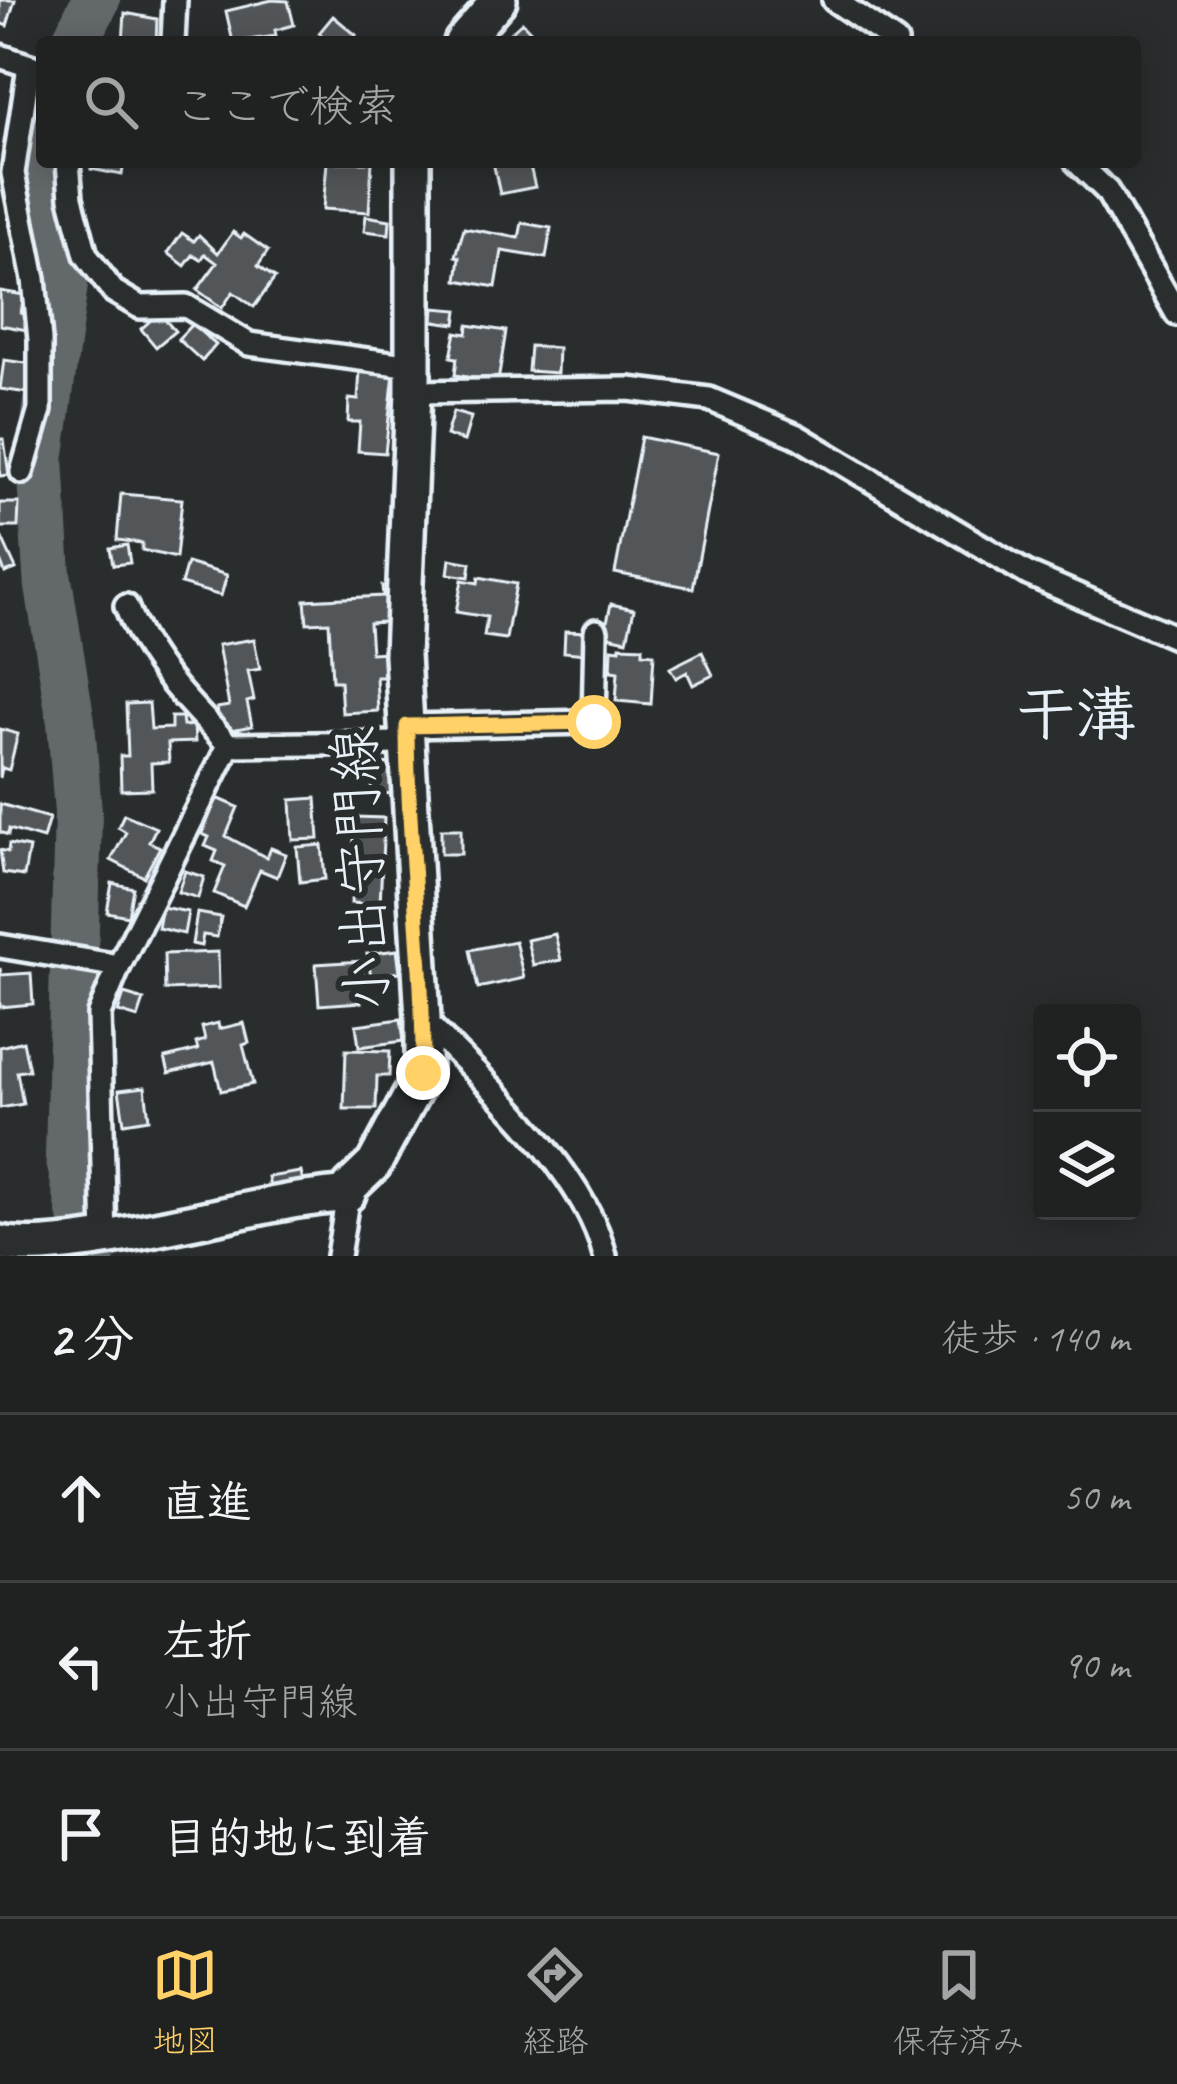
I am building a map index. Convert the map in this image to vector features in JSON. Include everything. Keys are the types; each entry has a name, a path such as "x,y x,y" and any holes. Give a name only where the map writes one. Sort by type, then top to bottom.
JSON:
{"main road":[{"path":"468,36 499,0"},
{"name":"小出守門線","path":"348,1194 374,1164 423,1073 402,655 413,379 413,168"},
{"path":"14,1250 105,1240 348,1194"}],"street":[{"path":"173,36 175,0"},
{"path":"834,0 887,36"},
{"path":"0,56 35,68 14,173 40,340 40,410 22,472"},
{"path":"68,168 86,255 113,291 140,307 186,306 249,344 413,379 628,389 709,399 796,436 1028,574 1177,638"},
{"path":"1083,168 1107,191 1177,314"},
{"path":"126,606 140,641 229,745 594,722 596,631"},
{"path":"105,1240 100,1014 119,966 229,745"},
{"path":"0,946 119,966"},
{"path":"423,1019 510,1109 582,1196 598,1227 605,1256"},
{"path":"338,1256 348,1194"}],"building":[{"path":"0,0 15,0 7,26 0,23"},
{"path":"288,1 294,25 275,30 276,36 232,36 226,11"},
{"path":"125,13 157,19 156,36 123,36"},
{"path":"333,16 356,35 323,36 319,33"},
{"path":"522,22 535,36 507,36"},
{"path":"91,168 123,168 122,175"},
{"path":"326,168 372,168 369,212 323,209"},
{"path":"494,168 530,168 535,187 500,194"},
{"path":"366,216 390,220 389,234 364,231"},
{"path":"522,223 551,228 546,258 502,251 496,287 457,280 460,257 456,256 464,228 519,238"},
{"path":"233,232 268,251 258,266 275,278 254,307 233,292 222,308 197,290 217,263 205,254 201,260 193,255 185,266 168,253 182,233 194,241 199,235 218,253"},
{"path":"0,291 24,295 21,313 30,315 27,330 0,325"},
{"path":"434,308 458,310 456,324 433,321"},
{"path":"159,313 175,331 156,347 141,329"},
{"path":"192,324 216,345 202,361 178,339"},
{"path":"468,325 506,331 498,382 455,375 457,358 451,357 456,332 467,334"},
{"path":"530,346 558,348 557,373 528,371"},
{"path":"4,360 33,364 28,393 0,389"},
{"path":"360,370 394,373 385,453 358,451 360,422 348,422 349,399 358,400"},
{"path":"453,412 471,417 464,441 446,435"},
{"path":"641,437 719,453 693,588 615,573"},
{"path":"0,439 4,439 9,475 0,476"},
{"path":"121,494 182,499 176,558 142,550 142,543 117,540"},
{"path":"0,503 19,503 18,527 0,527"},
{"path":"1,536 16,569 5,573 0,560"},
{"path":"127,545 130,563 113,565 110,548"},
{"path":"450,559 471,563 469,577 448,574"},
{"path":"187,563 227,575 221,596 181,584"},
{"path":"479,577 516,584 506,639 484,636 487,617 456,612 462,580 478,583"},
{"path":"398,585 400,621 369,623 371,653 388,652 389,677 376,677 378,711 342,713 340,681 332,681 329,622 307,623 305,600 383,596 382,586"},
{"path":"611,604 634,609 627,640 604,635"},
{"path":"565,631 587,632 587,654 564,652"},
{"path":"254,639 260,669 248,671 254,700 247,702 252,726 221,732 217,708 229,706 218,645"},
{"path":"643,647 643,653 654,654 651,704 616,701 618,672 611,671 612,648"},
{"path":"702,652 713,675 693,685 687,672 676,678 670,668"},
{"path":"149,703 151,729 171,728 171,717 182,717 183,726 194,725 195,742 168,743 169,762 151,763 152,789 121,790 120,756 128,756 126,704"},
{"path":"0,729 18,734 9,770 2,768 0,778"},
{"path":"373,763 399,764 398,794 372,793"},
{"path":"217,798 238,807 226,836 267,858 271,848 286,854 277,877 260,870 244,906 214,893 225,866 213,861 217,851 205,846 209,837 202,834"},
{"path":"316,798 319,839 293,840 291,800"},
{"path":"0,804 49,818 43,839 9,829 8,835 0,832"},
{"path":"124,814 156,828 149,842 160,847 144,877 111,860 126,832 118,827"},
{"path":"355,817 384,818 380,905 351,903"},
{"path":"441,829 461,829 461,854 441,854"},
{"path":"9,844 29,848 24,876 3,873 0,850 8,852"},
{"path":"322,845 325,879 300,882 297,847"},
{"path":"185,871 204,877 198,898 178,892"},
{"path":"112,883 133,888 128,916 107,912"},
{"path":"162,907 188,912 184,934 158,928"},
{"path":"197,913 221,917 217,937 203,935 201,946 192,944"},
{"path":"555,934 561,960 533,965 527,940"},
{"path":"515,941 524,978 478,988 470,950"},
{"path":"397,950 400,972 371,976 367,954"},
{"path":"218,952 219,988 165,990 164,954"},
{"path":"362,961 361,1002 319,1005 316,964"},
{"path":"0,968 1,975 31,973 33,1004 0,1007"},
{"path":"124,994 144,1000 138,1018 118,1012"},
{"path":"401,1019 404,1041 359,1047 356,1025"},
{"path":"218,1023 219,1029 244,1023 249,1043 243,1045 253,1084 221,1091 214,1062 169,1073 165,1058 198,1050 196,1043 205,1040 202,1027"},
{"path":"23,1041 29,1070 17,1072 23,1104 0,1108 0,1047"},
{"path":"346,1050 390,1051 389,1076 377,1076 376,1109 344,1109"},
{"path":"145,1087 149,1119 124,1123 119,1090"},
{"path":"301,1172 306,1196 272,1197 268,1177"}],"waterway":[{"path":"78,36 96,0"},
{"path":"40,168 44,223 64,284 40,460 47,574 71,722 78,812 69,1156 91,1256"}],"district":[{"name":"干溝","path":"1076,714"}],"route":[{"path":"423,1073 407,726 594,722"}]}
